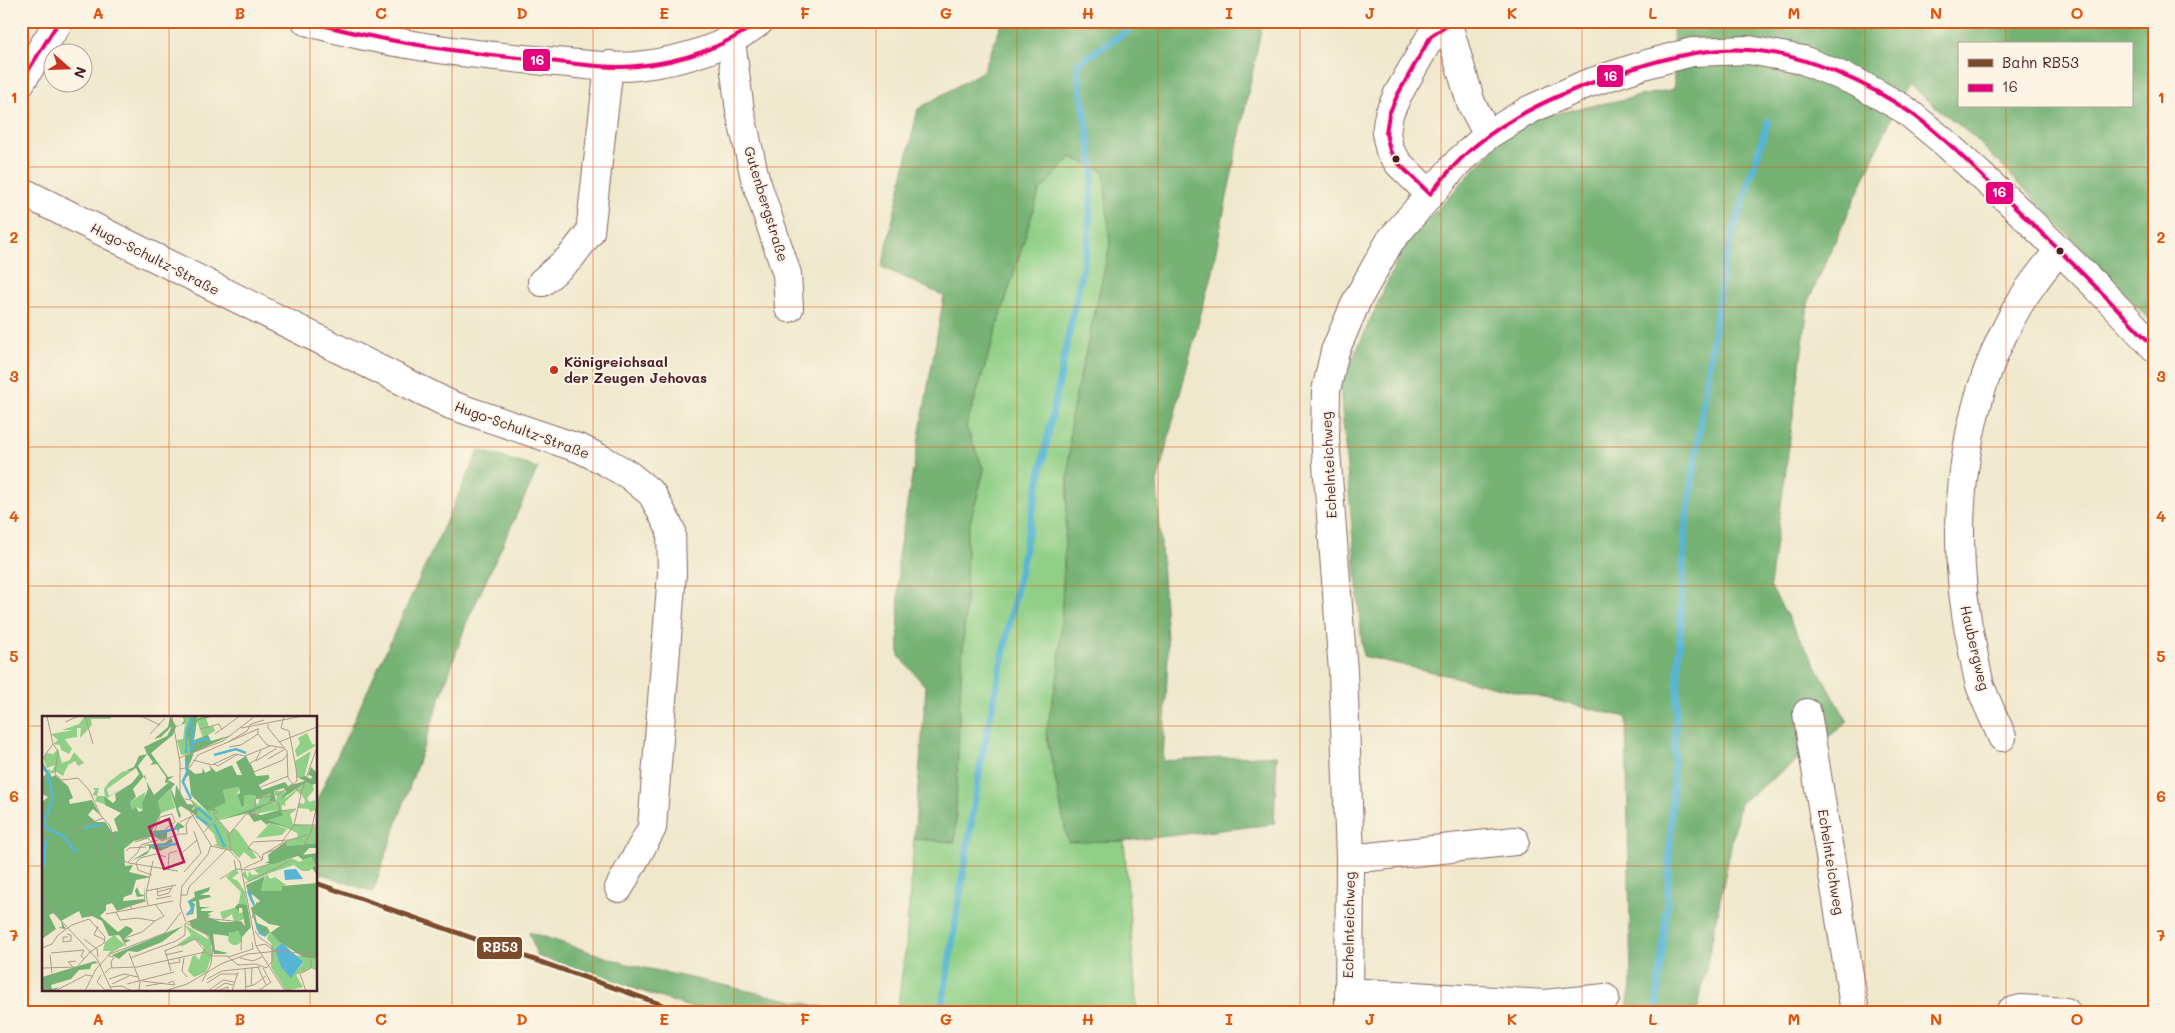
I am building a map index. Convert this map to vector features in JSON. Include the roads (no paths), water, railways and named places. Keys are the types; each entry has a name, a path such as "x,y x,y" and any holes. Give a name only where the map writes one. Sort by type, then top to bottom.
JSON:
{"street":[{"path":"21,82 59,21"},
{"path":"306,21 403,43 462,53 636,66 698,54 731,40 760,21"},
{"path":"1430,194 1399,164 1390,151 1386,133 1389,114 1398,94 1431,36 1447,23 1471,103 1488,135"},
{"name":"Gutenbergstraße","path":"731,40 740,110 755,178 787,274 789,308"},
{"name":"Echelnteichweg","path":"1605,998 1544,1004 1349,1002 1350,857 1343,671 1325,438 1326,391 1335,351 1357,300 1390,241 1458,162 1488,135 1529,110 1586,84 1647,64 1692,52 1749,50 1803,60 1856,82 1904,109 1970,165 2096,286 2154,347"},
{"path":"542,282 570,258 590,232 609,65"},
{"name":"Hugo-Schultz-Straße","path":"21,191 451,405 581,449 629,475 652,494 672,530 672,573 652,828 619,888"},
{"name":"Haubergweg","path":"2002,737 1980,684 1967,624 1961,564 1960,519 1963,475 1973,422 1984,382 1997,348 2013,315 2034,281 2059,250"},
{"name":"Echelnteichweg","path":"1807,713 1856,1012"},
{"name":"Echelnteichweg","path":"1350,857 1369,857 1515,841"},
{"path":"2010,1012 2021,1009 2066,1012"}],"waterway":[{"path":"941,1012 981,762 1088,241 1093,166 1077,64 1142,21"},
{"path":"1656,1012 1667,905 1685,531 1724,263 1768,121"}],"rail line":[{"name":"RB53","path":"318,884 683,1012"}],"place":[{"name":"Königreichsaal der Zeugen Jehovas","path":"554,370"}]}
